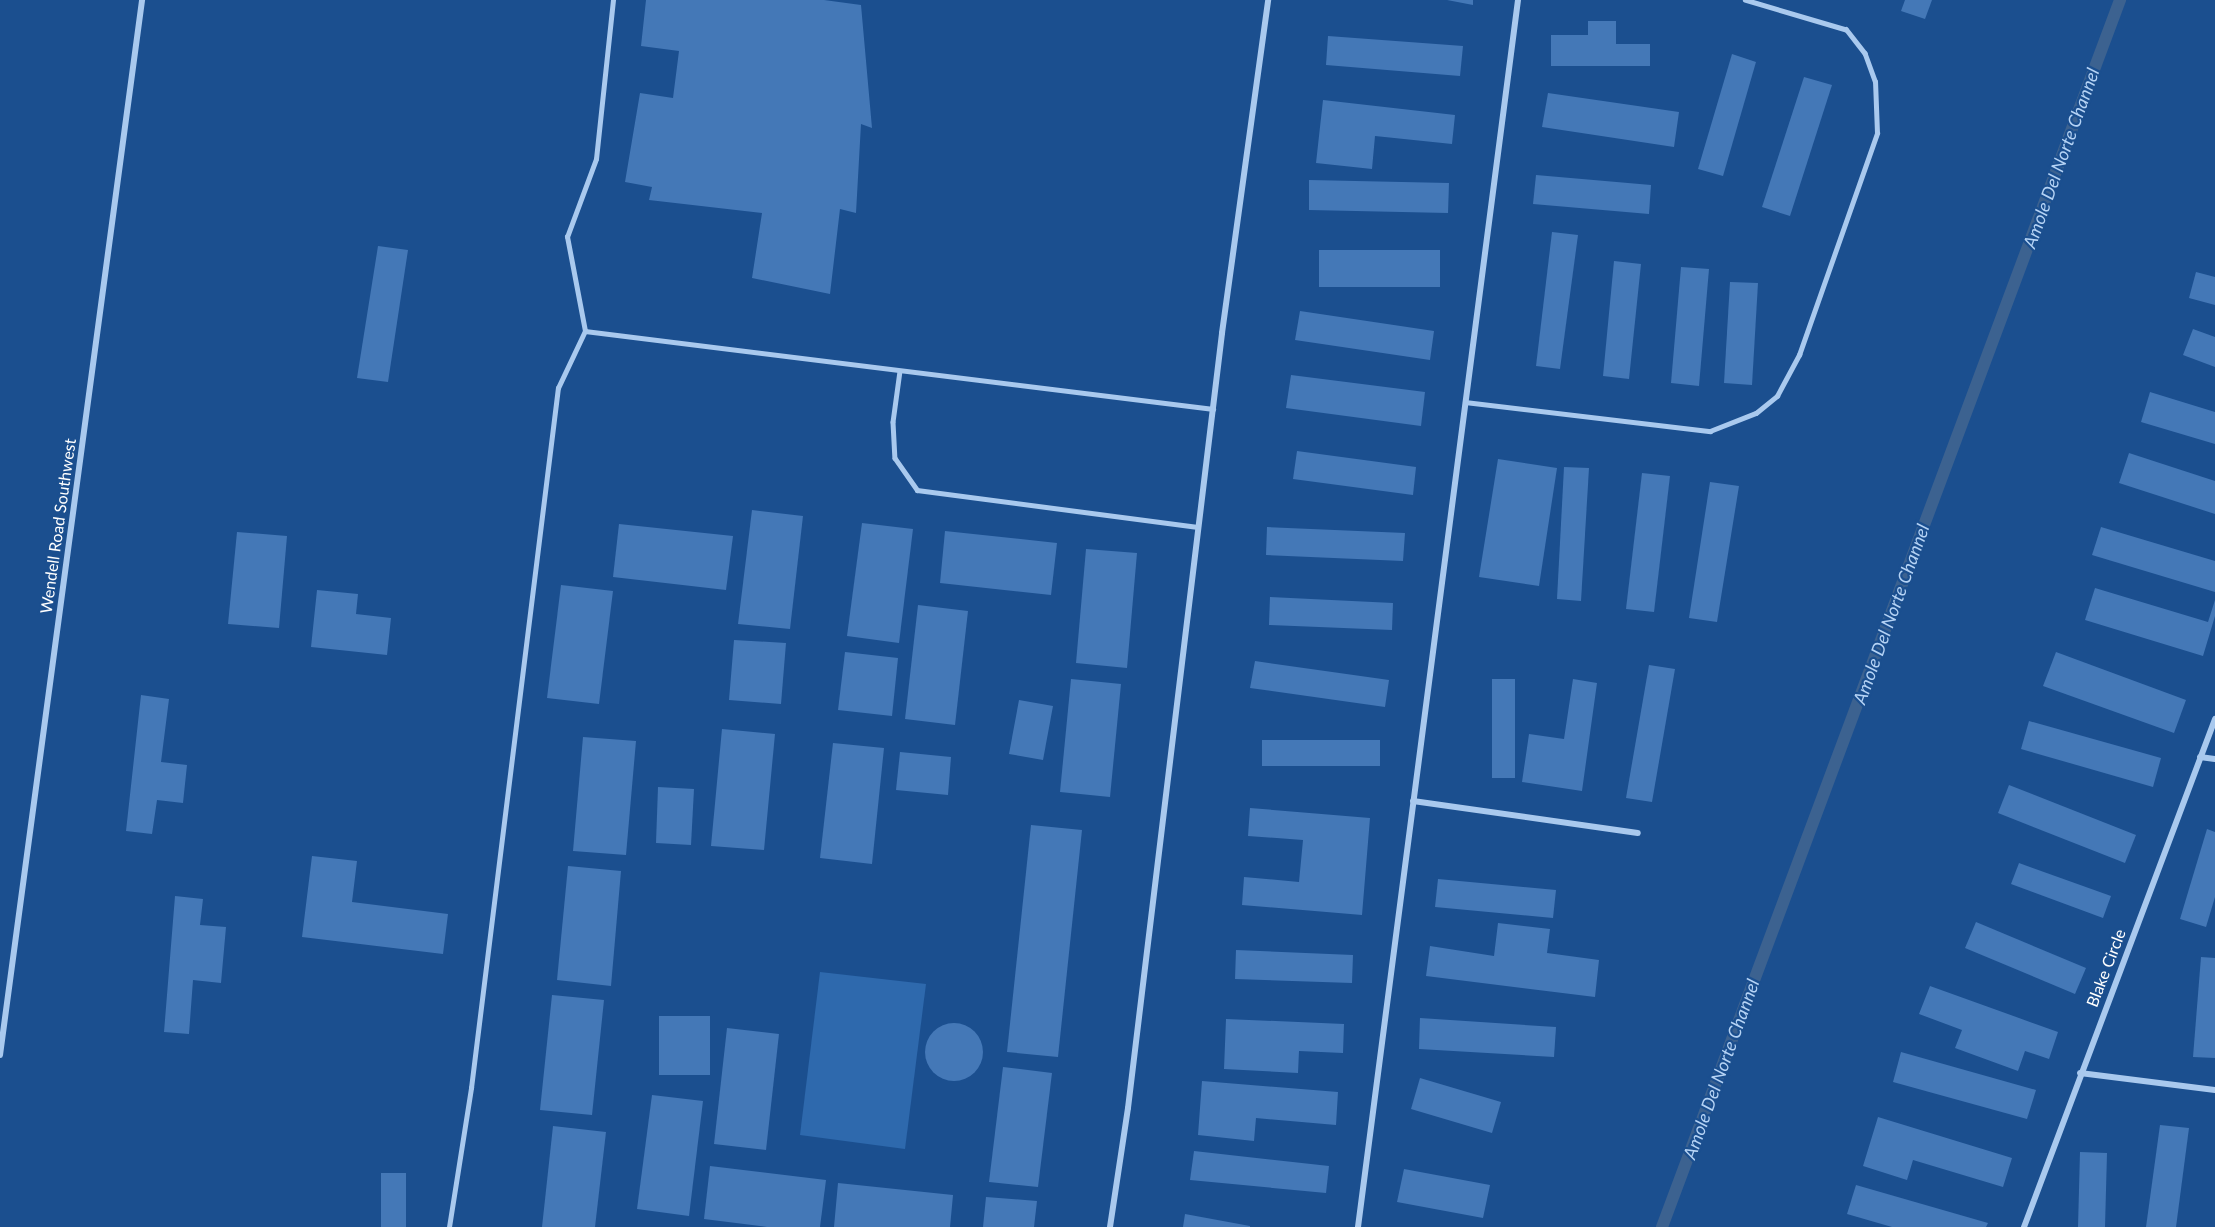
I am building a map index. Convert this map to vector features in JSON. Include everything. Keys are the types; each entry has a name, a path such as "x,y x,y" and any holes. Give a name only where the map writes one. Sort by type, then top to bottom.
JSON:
{"street":[{"name":"Wendell Road Southwest","path":"0,1055 142,0"},
{"path":"1110,1227 1128,1108 1198,527 1268,0"},
{"path":"1358,1227 1518,0"},
{"name":"Blake Circle","path":"2024,1227 2215,719"},
{"path":"2200,758 2215,759"},
{"path":"1413,801 1638,833"},
{"path":"2080,1073 2215,1090"}],"lane":[{"path":"449,1227 471,1088 558,388 585,332 567,237 596,159 613,0"},
{"path":"1466,402 1710,431 1756,413 1777,396 1799,355 1877,133 1875,82 1865,54 1846,30 1745,0"},
{"path":"585,332 1213,409"},
{"path":"900,370 893,422 895,458 918,490 1198,527"}],"shaded area":[{"path":"820,972 926,984 905,1149 800,1135"}],"building":[{"path":"646,0 824,0 861,5 872,128 861,124 856,213 840,209 830,294 752,278 762,213 649,200 652,187 625,182 640,93 673,98 679,51 641,46"},
{"path":"1447,0 1473,0 1473,5"},
{"path":"1905,0 1932,0 1925,19 1901,11"},
{"path":"1588,21 1616,21 1616,44 1650,44 1650,66 1551,66 1551,35 1588,35"},
{"path":"1328,36 1463,46 1460,76 1326,65"},
{"path":"1732,54 1756,62 1723,176 1698,169"},
{"path":"1804,77 1832,85 1790,216 1762,207"},
{"path":"1548,93 1679,112 1674,147 1542,127"},
{"path":"1323,100 1455,115 1452,144 1375,136 1372,169 1316,163"},
{"path":"1536,175 1651,185 1649,214 1533,204"},
{"path":"1309,180 1449,183 1448,213 1309,210"},
{"path":"1552,232 1578,235 1560,369 1536,366"},
{"path":"378,246 408,250 388,382 357,378"},
{"path":"1319,250 1440,250 1440,287 1319,287"},
{"path":"1614,261 1641,264 1629,379 1603,376"},
{"path":"1681,267 1709,269 1699,386 1671,383"},
{"path":"2196,272 2215,277 2215,305 2189,298"},
{"path":"1730,282 1758,283 1752,385 1724,383"},
{"path":"1300,311 1434,331 1430,360 1295,340"},
{"path":"2193,329 2215,337 2215,367 2183,355"},
{"path":"1291,375 1425,392 1421,426 1286,408"},
{"path":"2150,392 2215,412 2215,444 2141,422"},
{"path":"1297,451 1416,467 1413,495 1293,479"},
{"path":"2129,453 2215,481 2215,514 2119,483"},
{"path":"1498,459 1557,468 1539,586 1479,577"},
{"path":"1564,467 1589,468 1581,601 1557,599"},
{"path":"1642,473 1670,476 1654,612 1626,609"},
{"path":"1710,482 1739,486 1717,622 1689,618"},
{"path":"752,510 803,516 790,629 738,624"},
{"path":"862,523 913,529 899,643 847,636"},
{"path":"619,524 733,536 726,590 613,577"},
{"path":"1267,527 1405,533 1403,561 1266,555"},
{"path":"2101,527 2215,561 2215,592 2092,555"},
{"path":"945,531 1057,543 1051,595 940,583"},
{"path":"237,532 287,536 279,628 228,624"},
{"path":"1086,549 1137,553 1127,668 1076,663"},
{"path":"561,585 613,591 599,704 547,698"},
{"path":"2095,588 2208,622 2215,600 2215,616 2203,656 2085,620"},
{"path":"317,590 358,594 356,614 391,618 387,655 311,647"},
{"path":"1270,597 1393,603 1392,630 1269,625"},
{"path":"918,605 968,611 955,725 905,719"},
{"path":"734,640 786,643 781,704 729,700"},
{"path":"845,652 898,658 892,716 838,710"},
{"path":"2056,652 2186,700 2174,733 2043,686"},
{"path":"1255,661 1389,680 1385,707 1250,688"},
{"path":"1649,665 1675,669 1652,802 1626,798"},
{"path":"1071,679 1121,684 1110,797 1060,792"},
{"path":"1492,679 1515,679 1515,778 1492,778"},
{"path":"1573,679 1597,683 1582,791 1522,782 1529,734 1564,739"},
{"path":"141,695 169,699 161,762 187,765 183,803 157,800 152,834 126,831"},
{"path":"1019,700 1053,706 1043,760 1009,754"},
{"path":"2029,721 2161,758 2153,787 2021,749"},
{"path":"722,729 775,734 764,850 711,846"},
{"path":"583,737 636,741 626,855 573,851"},
{"path":"1262,740 1380,740 1380,766 1262,766"},
{"path":"833,743 884,748 872,864 820,858"},
{"path":"900,752 951,757 948,795 896,790"},
{"path":"2009,785 2136,835 2125,863 1998,813"},
{"path":"658,787 694,789 691,845 656,843"},
{"path":"1250,808 1370,818 1362,915 1242,905 1244,877 1299,882 1303,840 1248,836"},
{"path":"1031,825 1082,830 1058,1057 1007,1052"},
{"path":"2207,829 2215,832 2215,897 2206,927 2180,919"},
{"path":"312,856 357,861 352,902 448,914 443,954 302,937"},
{"path":"2019,863 2111,896 2103,918 2011,884"},
{"path":"568,866 621,871 611,986 557,980"},
{"path":"1438,879 1556,890 1553,918 1435,907"},
{"path":"175,896 203,899 200,925 226,927 221,983 193,980 189,1034 164,1032"},
{"path":"1976,922 2086,968 2075,994 1965,948"},
{"path":"1498,923 1550,929 1547,953 1599,960 1595,997 1426,976 1430,946 1494,956"},
{"path":"1236,950 1353,955 1352,983 1235,979"},
{"path":"2201,957 2215,958 2215,1058 2193,1057"},
{"path":"1930,986 2058,1032 2049,1059 2025,1051 2018,1071 1955,1048 1962,1030 1919,1014"},
{"path":"552,995 604,1000 592,1115 540,1110"},
{"path":"659,1016 710,1016 710,1075 659,1075"},
{"path":"1420,1018 1556,1027 1554,1057 1419,1049"},
{"path":"1226,1019 1344,1024 1343,1053 1299,1051 1298,1073 1224,1069"},
{"path":"948,1023 960,1023 970,1027 979,1036 983,1058 975,1073 960,1081 948,1081 938,1077 929,1068 925,1058 925,1046 929,1036 938,1027"},
{"path":"727,1028 779,1034 766,1150 714,1144"},
{"path":"1901,1052 2036,1090 2027,1119 1893,1082"},
{"path":"1003,1067 1052,1073 1038,1187 989,1182"},
{"path":"1420,1078 1501,1102 1492,1133 1411,1109"},
{"path":"1202,1081 1338,1092 1336,1125 1256,1118 1254,1141 1198,1135"},
{"path":"652,1095 703,1101 689,1216 637,1209"},
{"path":"1878,1117 2012,1158 2003,1187 1913,1160 1907,1180 1863,1166"},
{"path":"2160,1125 2189,1128 2176,1227 2146,1227"},
{"path":"553,1126 606,1132 595,1227 542,1227"},
{"path":"1194,1151 1329,1166 1326,1193 1190,1180"},
{"path":"2080,1152 2107,1153 2105,1227 2078,1227"},
{"path":"710,1166 826,1180 820,1227 767,1227 704,1219"},
{"path":"1404,1169 1490,1185 1483,1218 1397,1202"},
{"path":"381,1173 406,1173 406,1227 381,1227"},
{"path":"838,1183 953,1195 950,1227 834,1227"},
{"path":"1856,1185 1988,1223 1986,1227 1892,1227 1847,1214"},
{"path":"986,1197 1037,1201 1034,1227 983,1227"},
{"path":"1185,1214 1250,1226 1250,1227 1183,1227"}],"waterway":[{"name":"Amole Del Norte Channel","path":"1662,1227 2120,0"}]}
